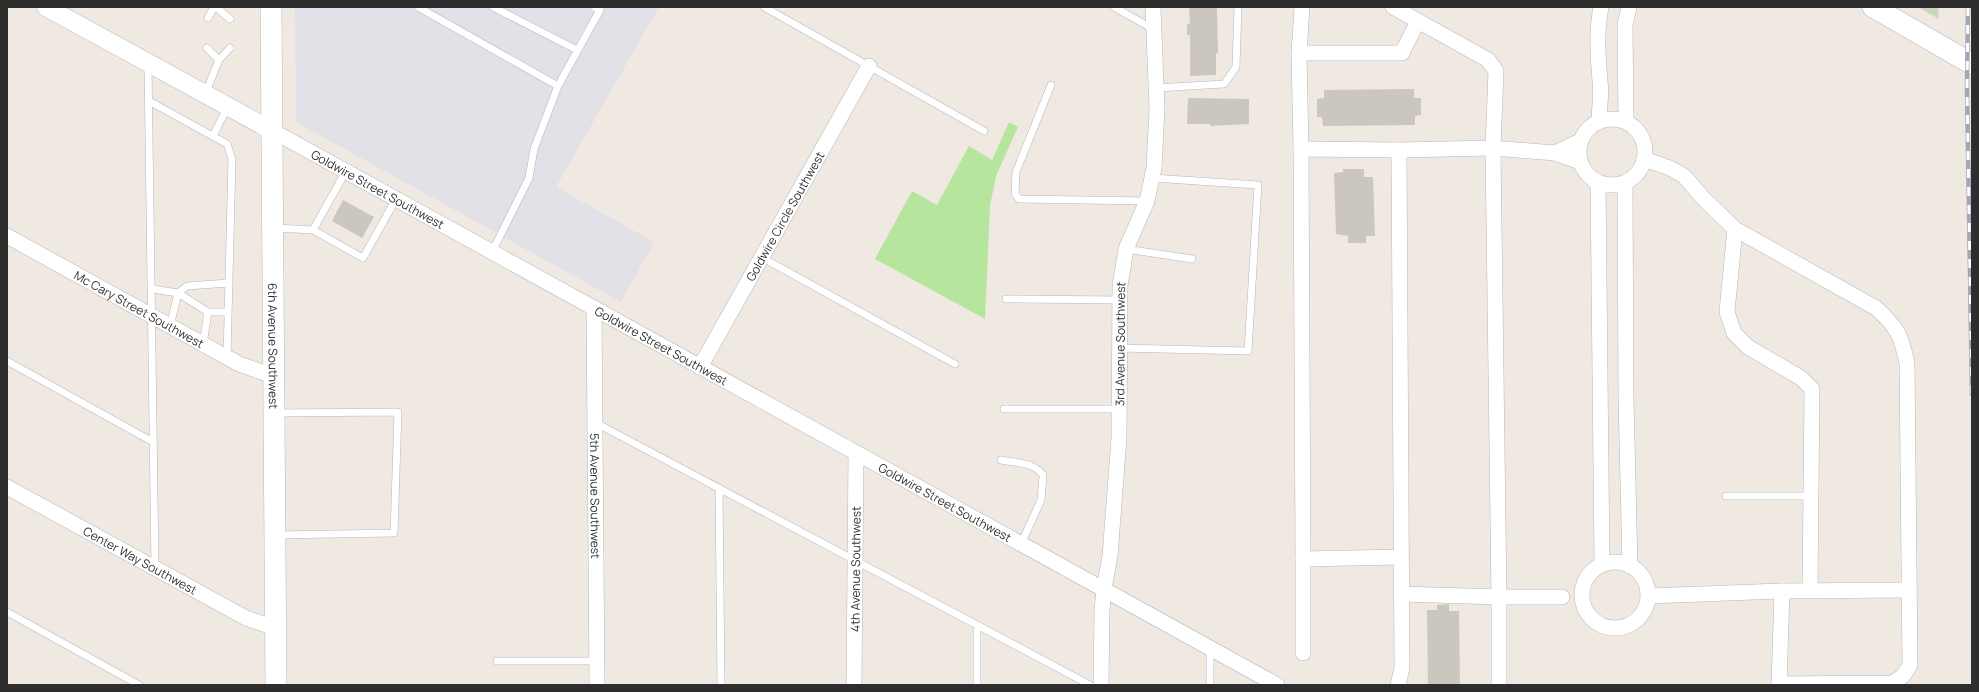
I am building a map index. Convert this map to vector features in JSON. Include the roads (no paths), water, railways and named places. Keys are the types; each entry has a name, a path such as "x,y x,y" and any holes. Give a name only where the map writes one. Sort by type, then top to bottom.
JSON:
{"main road":[{"name":"6th Avenue Southwest","path":"271,7 276,685"},
{"path":"1873,7 1972,64"}],"street":[{"name":"Goldwire Street Southwest","path":"46,7 396,198 1277,685"},
{"name":"3rd Avenue Southwest","path":"1101,685 1101,630 1104,589 1110,556 1119,438 1120,300 1126,249 1146,202 1154,168 1157,109 1153,7"},
{"path":"1302,7 1299,53 1301,150 1303,653"},
{"path":"1393,7 1488,60 1496,71 1493,148 1499,685"},
{"path":"1599,122 1601,83 1597,58 1597,24 1601,7"},
{"path":"1626,122 1625,25 1628,7"},
{"path":"1299,53 1402,53 1418,21"},
{"name":"Goldwire Circle Southwest","path":"700,367 869,66"},
{"path":"1615,119 1626,122 1635,128 1642,137 1645,148 1641,169 1626,183 1613,186 1598,183 1592,180 1584,172 1580,162 1578,151 1580,141 1586,131 1599,122 1615,119"},
{"path":"1555,153 1580,141"},
{"path":"1301,150 1493,148 1555,153 1580,162"},
{"path":"1398,685 1402,668 1400,557 1399,150"},
{"path":"1644,159 1670,168 1684,176 1703,198 1735,229 1876,308 1893,324 1902,341 1907,363 1910,664 1903,676 1892,683 1779,684 1782,591"},
{"path":"1598,183 1602,564"},
{"path":"1626,183 1626,398 1630,566"},
{"path":"1735,229 1728,312 1734,333 1748,347 1801,378 1812,390 1810,591"},
{"name":"Mc Cary Street Southwest","path":"7,236 227,358 239,364 273,376"},
{"name":"5th Avenue Southwest","path":"594,308 597,685"},
{"name":"4th Avenue Southwest","path":"854,685 856,453"},
{"name":"Center Way Southwest","path":"7,487 246,618 275,628"},
{"path":"1303,559 1400,557"},
{"path":"1613,562 1630,566 1642,576 1647,585 1649,596 1647,606 1642,616 1634,623 1624,628 1613,629 1603,626 1593,620 1582,601 1583,587 1586,579 1602,564 1613,562"},
{"path":"1562,597 1569,591 1583,587"},
{"path":"1649,596 1782,591 1909,590"},
{"path":"1401,594 1562,597 1568,601 1584,606"}],"lane":[{"path":"208,18 215,7 230,19"},
{"path":"418,7 558,86"},
{"path":"493,7 577,50"},
{"path":"764,7 984,131"},
{"path":"1114,7 1153,29"},
{"path":"1156,88 1224,84 1236,67 1238,7"},
{"path":"492,252 529,178 534,149 558,86 598,8"},
{"path":"207,48 219,60"},
{"path":"205,94 219,60 230,48"},
{"path":"148,63 155,568"},
{"path":"1051,85 1016,172 1015,194 1019,199 1146,202"},
{"path":"149,100 227,144 232,159 227,358"},
{"path":"213,136 228,106"},
{"path":"313,230 346,171"},
{"path":"1119,348 1248,351 1258,185 1152,178"},
{"path":"272,228 313,230 362,258 396,198"},
{"path":"1126,249 1192,259"},
{"path":"761,257 955,364"},
{"path":"170,326 178,293 187,286 229,283"},
{"path":"152,289 178,293 208,312 228,312"},
{"path":"1006,299 1120,300"},
{"path":"203,344 208,312"},
{"path":"7,361 153,442"},
{"path":"1004,409 1120,409"},
{"path":"273,413 398,412 394,533 275,535"},
{"path":"596,423 1090,685"},
{"path":"1001,460 1029,464 1039,469 1044,475 1041,500 1021,544"},
{"path":"719,488 721,685"},
{"path":"1726,496 1811,496"},
{"path":"7,612 139,685"},
{"path":"977,625 977,685"},
{"path":"1210,648 1210,685"},
{"path":"497,661 597,661"}],"railway":[{"path":"1968,7 1967,88 1972,394"}]}
